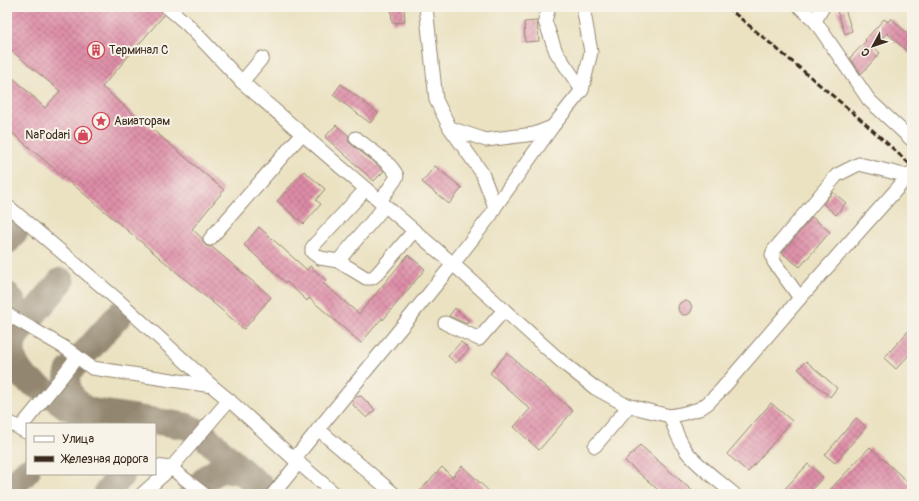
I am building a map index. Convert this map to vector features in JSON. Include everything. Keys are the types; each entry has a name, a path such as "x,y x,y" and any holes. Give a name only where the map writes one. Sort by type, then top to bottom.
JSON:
{"lane":[{"path":"167,7 187,24 242,82 453,264 579,376 609,396 641,410 670,416 699,409 708,403 722,389 910,174"},
{"path":"426,7 436,100 450,128 482,173 494,207"},
{"path":"549,7 545,21 556,52 582,90"},
{"path":"273,494 318,429 382,344 453,264 491,215 494,207 553,126 582,90 591,52 583,7"},
{"path":"800,7 815,21 869,100 912,140"},
{"path":"815,21 823,7"},
{"path":"242,82 262,58"},
{"path":"450,128 486,140 534,134 553,126"},
{"path":"210,239 302,134"},
{"path":"338,260 382,203 397,176 390,166 356,138"},
{"path":"800,298 774,262 772,255 774,250 837,175 859,164 910,174"},
{"path":"366,189 315,244 312,248 312,252 320,258 338,260 366,278 372,278 414,231"},
{"path":"7,209 10,208 34,227 335,494"},
{"path":"445,324 479,339 504,310"},
{"path":"7,314 66,349 94,369 212,386"},
{"path":"28,423 77,357"},
{"path":"142,494 172,468 229,400"},
{"path":"595,446 629,406"},
{"path":"670,416 676,434 688,452 698,463 734,494"},
{"path":"7,421 23,430"},
{"path":"318,429 394,494"},
{"path":"156,466 172,468 204,494"}],"building":[{"path":"7,7 159,8 164,15 102,87 224,190 192,229 202,238 205,245 212,247 271,297 244,329 11,132 7,136 7,72 45,108 60,91 7,47"},
{"path":"391,7 404,7 405,22 392,23"},
{"path":"845,9 852,31 845,34 837,11"},
{"path":"891,18 912,38 912,56 887,33 874,47 880,53 861,74 850,58 884,19 888,22"},
{"path":"537,21 539,41 525,42 524,22"},
{"path":"341,84 378,113 370,123 333,95"},
{"path":"336,125 349,136 348,141 351,144 384,171 374,181 325,137"},
{"path":"435,166 462,188 449,204 422,182"},
{"path":"304,171 325,189 316,200 321,204 304,224 277,201"},
{"path":"833,192 846,203 836,215 823,204"},
{"path":"812,217 830,232 800,267 782,253"},
{"path":"259,227 307,270 310,266 326,280 323,283 359,314 408,255 425,269 383,320 382,318 361,343 309,298 307,301 244,245"},
{"path":"682,301 688,301 692,305 692,311 688,315 682,315 678,311 678,305"},
{"path":"455,308 469,321 467,324 449,316"},
{"path":"912,327 912,352 896,369 884,358"},
{"path":"461,342 469,349 456,363 448,356"},
{"path":"507,353 573,411 539,450 514,427 530,409 490,373"},
{"path":"806,361 837,388 830,397 798,369"},
{"path":"361,396 375,410 367,418 353,405 353,400 356,397"},
{"path":"771,403 792,421 748,472 727,454"},
{"path":"856,418 866,427 835,463 825,455"},
{"path":"640,445 696,494 663,494 625,461"},
{"path":"870,447 912,486 912,494 826,494"},
{"path":"808,464 823,477 808,494 780,494"},
{"path":"462,466 492,494 417,494 442,467 452,477"}],"taxiway":[{"path":"7,241 15,232"},
{"path":"26,379 18,369 13,359 12,348 15,336 61,281"},
{"path":"7,295 14,305 17,314 15,336 10,341"},
{"path":"87,410 77,403 70,394 67,383 69,371 120,314"},
{"path":"7,365 66,406 75,409 186,426 201,433 244,473 270,494"},
{"path":"192,494 203,481 220,470 227,469 244,473"},
{"path":"7,490 26,472"},
{"path":"106,494 121,475"}],"railway":[{"path":"727,7 858,117 912,166"}],"place":[{"name":"Терминал С","path":"96,50"},
{"name":"Авиаторам","path":"101,121"},
{"name":"NaPodari","path":"83,135"}]}
